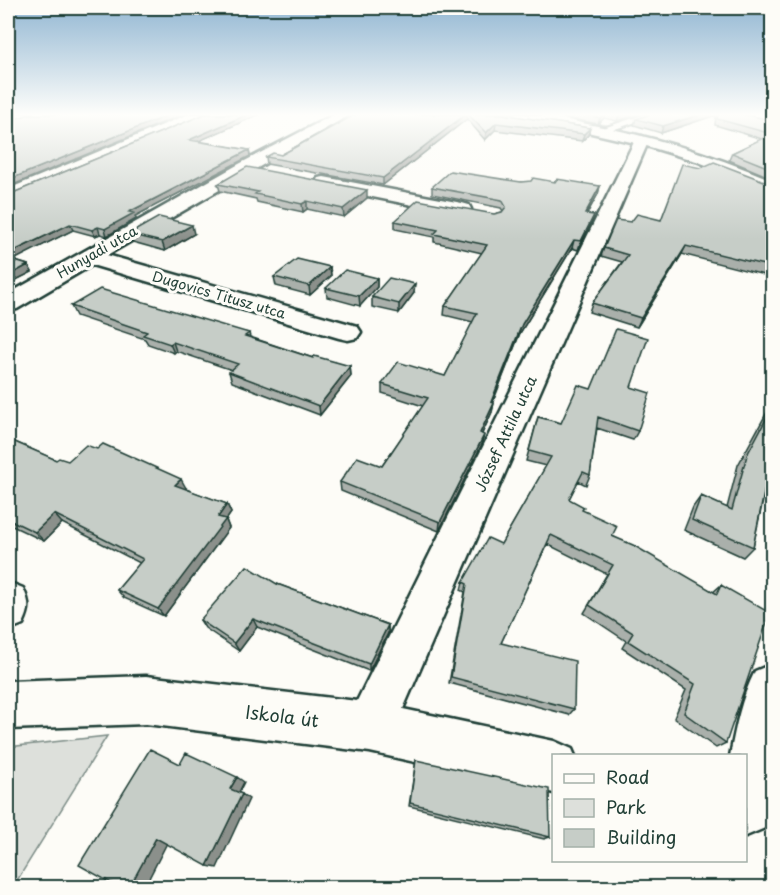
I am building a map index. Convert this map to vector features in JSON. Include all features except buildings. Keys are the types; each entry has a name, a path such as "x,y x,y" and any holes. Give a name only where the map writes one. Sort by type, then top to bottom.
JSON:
{"street":[{"path":"8,195 101,156"},
{"name":"Hunyadi utca","path":"8,304 265,156"},
{"name":"József Attila utca","path":"370,727 636,156"},
{"path":"700,156 772,186"},
{"path":"244,167 267,172"},
{"path":"301,178 482,212"},
{"name":"Dugovics Titusz utca","path":"89,257 348,332"},
{"path":"8,602 8,610"},
{"path":"755,812 764,705 772,688"},
{"name":"Iskola út","path":"8,705 146,700 370,727 552,767"}],"green space":[{"path":"107,736 13,887 8,887 8,747"}]}
